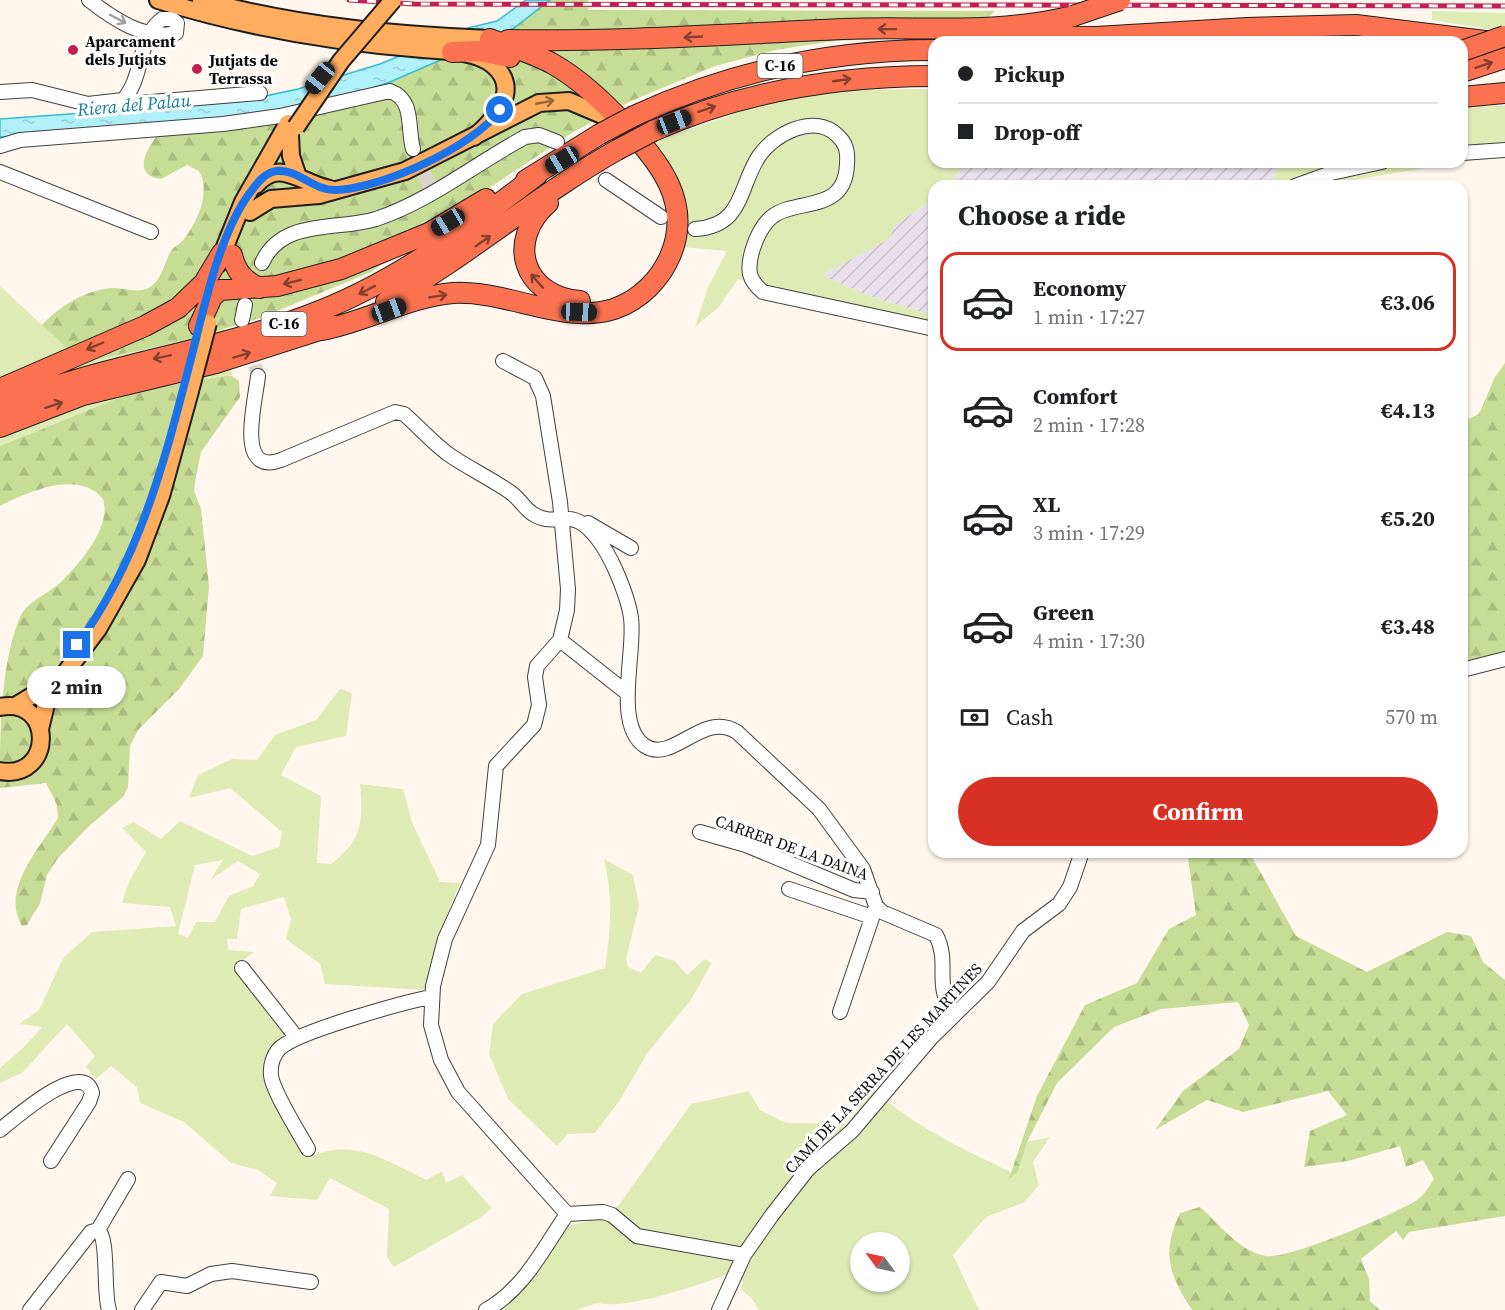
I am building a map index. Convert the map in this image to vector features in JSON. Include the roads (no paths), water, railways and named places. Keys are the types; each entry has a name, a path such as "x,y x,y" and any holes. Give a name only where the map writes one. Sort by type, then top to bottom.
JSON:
{"highway":[{"path":"449,45 495,53 538,53 620,40 845,29 1002,28 1073,16 1120,0"},
{"path":"1086,36 1356,25 1440,36"},
{"path":"946,30 1020,36"},
{"path":"1307,36 1407,32"},
{"path":"1468,49 1505,36"},
{"path":"322,330 351,324 425,298 453,293 488,294 567,311 601,312 633,300 657,277 673,249 678,223 673,192 665,172 640,141 589,89 538,53 490,39"},
{"path":"1468,39 1505,44"},
{"name":"C-16","path":"0,406 84,376 267,330 346,300 446,243 601,124 634,116 689,91 773,67 853,54 928,50"},
{"path":"538,53 572,88 601,124 648,165 659,183 667,211 666,234 660,254 651,269 624,291 592,301 557,296 540,286 528,269 524,249 528,229 541,209 617,150"},
{"path":"1468,70 1505,58"},
{"name":"C-16","path":"0,427 83,395 216,363 354,318 423,281 544,195 617,150 653,131 698,112 784,88 859,78 928,76"},
{"path":"1468,96 1505,93"},
{"path":"204,324 212,297 220,290 277,286 341,269 392,250 537,175"},
{"path":"0,389 171,312 199,290 227,254 244,280 261,288"}],"main road":[{"path":"158,0 290,34 417,49 490,39"},
{"path":"201,0 269,17 449,45 488,61 498,70 504,80 505,95 500,110 474,136"},
{"path":"246,207 268,174 308,92 386,0"},
{"path":"0,771 17,771 31,763 41,745 40,729 48,696 98,628 140,551 166,482 204,324 227,254 274,146 291,128 341,61 393,0"},
{"path":"246,207 289,196 319,195 405,171 523,109 546,101 569,101 601,124"},
{"path":"291,128 291,156 298,177"},
{"path":"274,146 268,174 277,190 289,196"},
{"path":"268,174 278,171 298,177 310,185 335,190"},
{"path":"220,290 227,254"},
{"path":"7,706 35,694 77,645 99,614 124,569 153,499 186,392"},
{"path":"7,706 32,715 40,729"}],"street":[{"path":"89,0 117,19 148,34 132,87 123,100"},
{"path":"0,92 32,90 88,104 123,100 151,102 260,93"},
{"path":"0,146 20,140 223,124 280,116 390,91 400,95 407,104 413,149"},
{"path":"695,230 712,228 726,218 739,204 759,156 769,146 796,129 808,125 822,126 835,132 844,142 848,154 844,182 837,193 773,216 762,229 753,250 750,272 754,284 763,292 928,327"},
{"path":"262,263 267,253 284,238 300,230 352,225 378,218 432,191 525,137 539,135 557,142"},
{"path":"1468,153 1505,150"},
{"path":"1311,180 1354,168"},
{"path":"0,172 152,232"},
{"path":"606,180 661,217"},
{"path":"242,320 245,305"},
{"path":"503,360 535,378 540,386 555,468 568,520 567,610 560,640 537,666 535,677 539,705 534,725 496,766 488,845 483,860 464,893 445,939 431,997 431,1025 435,1045 458,1092 567,1214"},
{"path":"258,376 251,421 252,450 260,460 268,463 281,460 395,412 404,414 449,454 513,493 530,512 543,519 582,520 631,548"},
{"path":"568,520 591,532 607,554 628,604 632,638 627,693 631,722 639,741 646,747 662,749 714,726 729,727 819,808 864,869 873,905 840,1012"},
{"path":"560,640 627,693"},
{"path":"1468,668 1505,659"},
{"name":"CARRER DE LA DAINA","path":"700,832 746,845 854,890 873,905"},
{"name":"CAMÍ DE LA SERRA DE LES MARTINES","path":"726,1306 732,1282 744,1255 808,1169 847,1136 885,1089 988,982 1023,931 1059,904 1070,887 1080,858"},
{"path":"789,889 873,905 882,912 936,935 942,952 943,997 955,1014"},
{"path":"242,968 297,1038"},
{"path":"308,1149 271,1074 272,1061 279,1049 297,1038 386,1008 431,997"},
{"path":"0,1130 63,1084 77,1081 88,1086 92,1092 89,1102 51,1161"},
{"path":"30,1310 91,1232 98,1230 129,1179"},
{"path":"567,1214 603,1212 612,1215 637,1236 744,1255"},
{"path":"486,1310 504,1300 521,1282 567,1214"},
{"path":"98,1230 104,1239 105,1294 109,1310"},
{"path":"142,1310 161,1282 187,1286 210,1274 232,1270 312,1282"}],"water":[{"name":"Riera del Palau","path":"526,0 550,0 514,28 390,82 331,102 248,116 0,137 0,119 237,102 298,89 380,64 468,28 497,21"}],"tunnel":[{"path":"566,149 606,180"},
{"path":"415,154 431,188"},
{"path":"249,345 258,376"}],"railway":[{"path":"349,0 414,4 1505,6"}],"place":[{"name":"Aparcament dels Jutjats","path":"73,50"},
{"name":"Jutjats de Terrassa","path":"197,69"}]}
